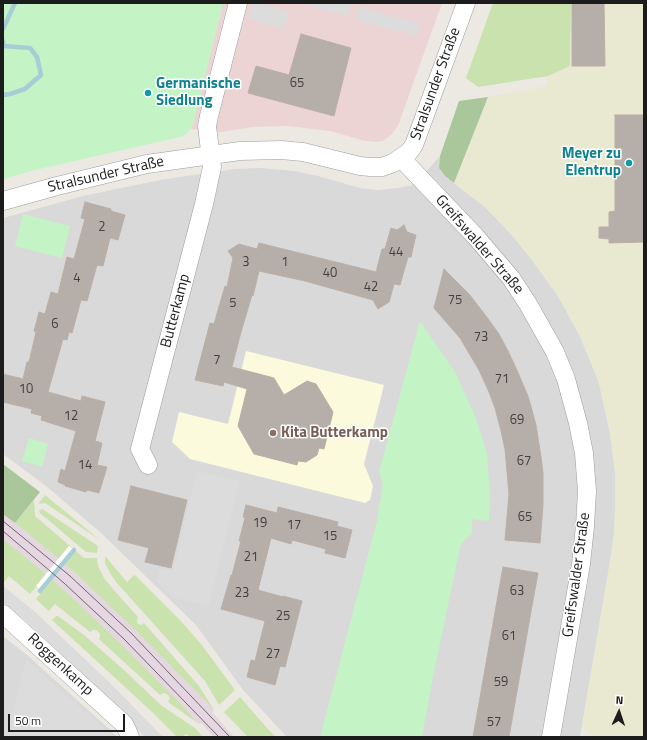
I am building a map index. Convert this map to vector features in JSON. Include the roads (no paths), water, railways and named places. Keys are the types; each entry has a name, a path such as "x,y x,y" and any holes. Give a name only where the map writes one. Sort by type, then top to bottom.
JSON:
{"street":[{"path":"211,155 207,126 238,3"},
{"name":"Stralsunder Straße","path":"3,201 147,164 240,151 280,150 303,152 360,166 370,167 382,167 393,163 409,152 414,145 466,3"},
{"name":"Butterkamp","path":"148,465 140,449 204,204 212,166 211,155"},
{"name":"Greifswalder Straße","path":"401,158 476,237 511,278 528,304 555,352 566,379 578,423 584,453 587,491 585,526 581,564 551,737"},
{"name":"Roggenkamp","path":"3,614 124,724 130,737"}],"waterway":[{"path":"3,29 15,3"},
{"path":"3,41 4,46 30,48 37,57 41,75 25,89 3,95"},
{"path":"40,591 74,550"}],"tram line":[{"path":"3,521 70,576 131,633 230,737"},
{"path":"3,531 64,583 124,639 219,737"}],"place":[{"name":"Germanische Siedlung","path":"148,93"},
{"name":"Meyer zu Elentrup","path":"629,163"},
{"name":"Kita Butterkamp","path":"273,433"}]}
